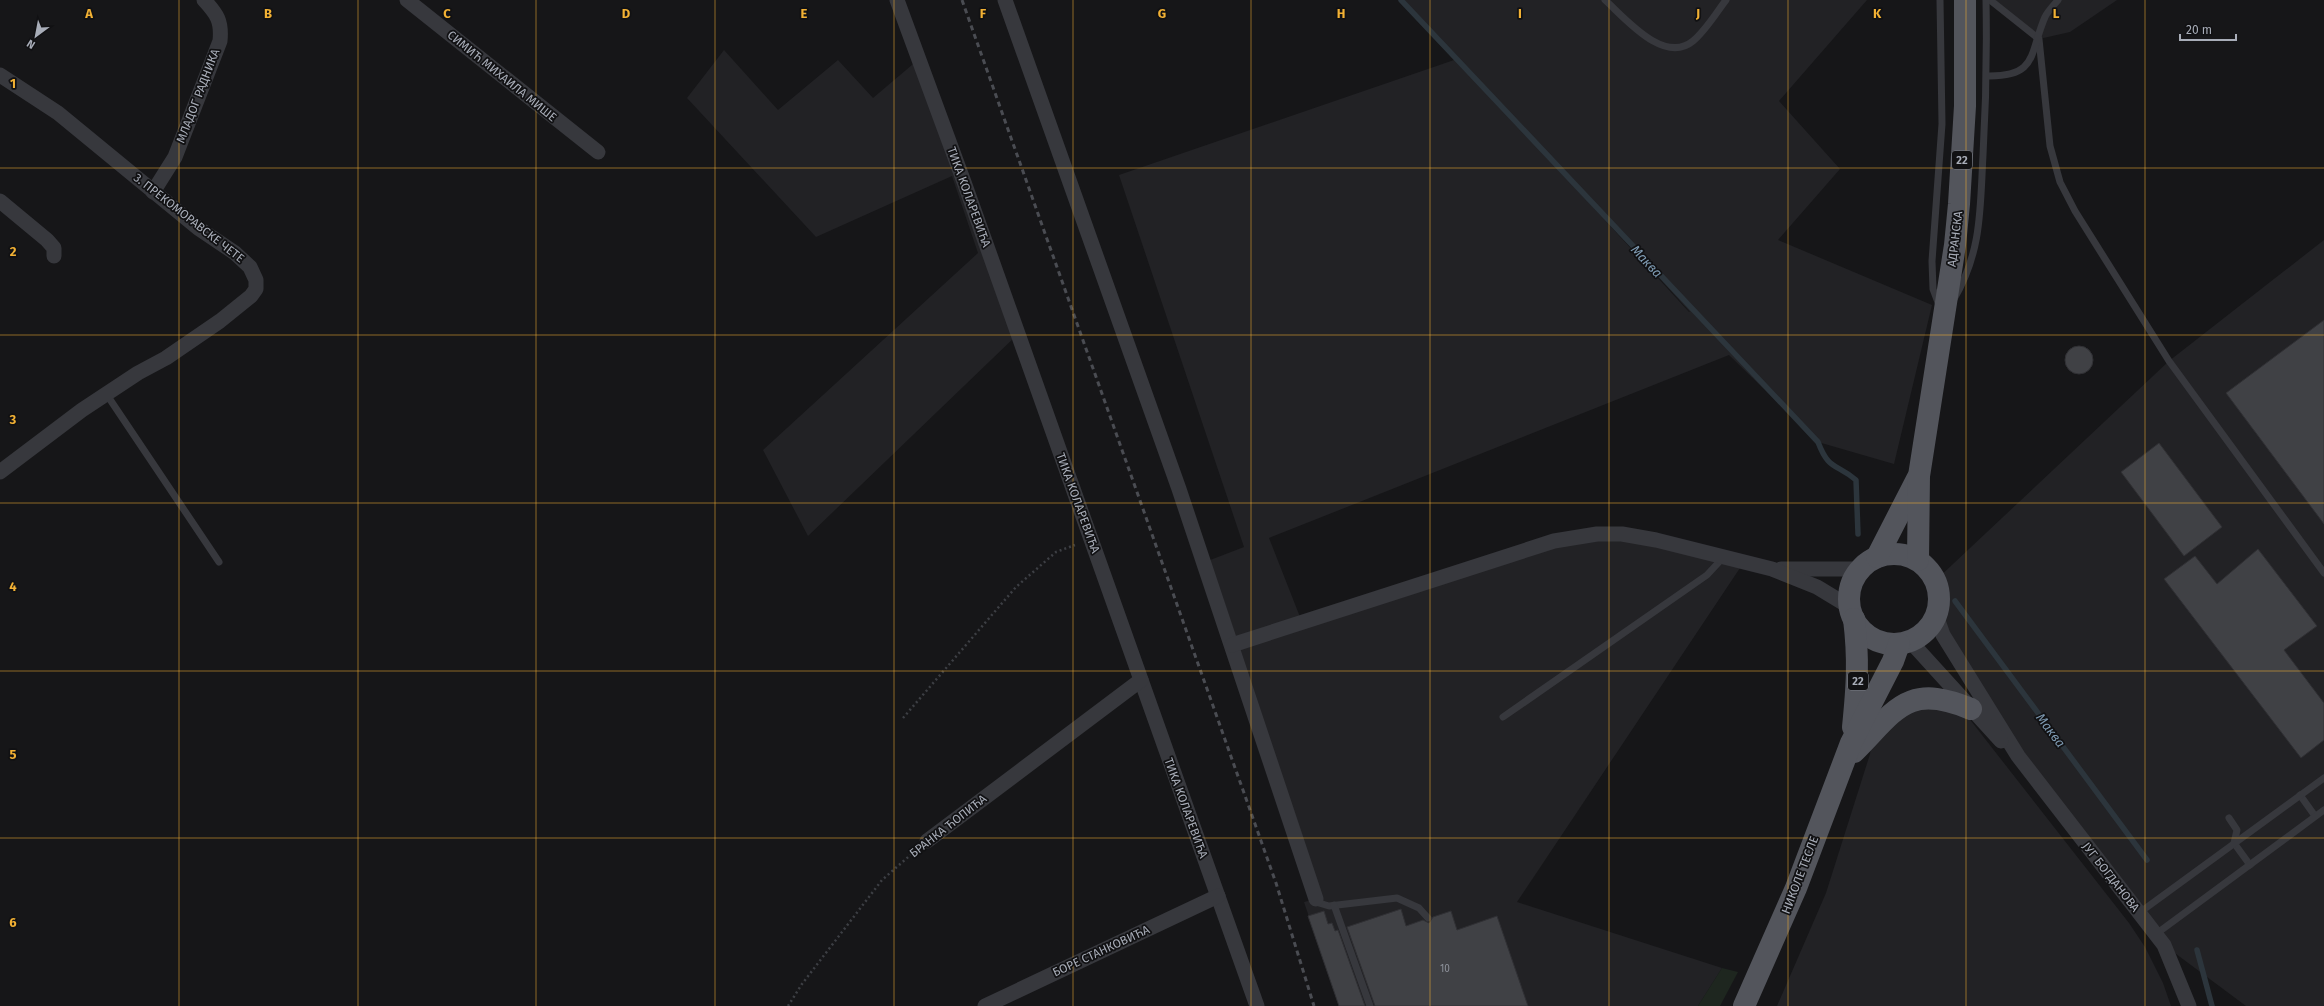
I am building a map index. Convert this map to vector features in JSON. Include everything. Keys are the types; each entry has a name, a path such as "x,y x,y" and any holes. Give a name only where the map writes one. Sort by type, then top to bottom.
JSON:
{"main road":[{"name":"АДРАНСКА","path":"1918,560 1919,476 1944,319 1959,204 1965,98 1965,0"},
{"name":"АДРАНСКА","path":"1868,563 1919,476"},
{"path":"1852,613 1862,630 1873,638 1886,643 1905,642 1921,635 1930,626 1936,616 1940,604 1936,580 1929,570 1918,560 1905,555 1891,553 1868,563"},
{"name":"22","path":"1852,613 1849,593 1853,580 1868,563"},
{"name":"НИКОЛЕ ТЕСЛЕ","path":"1851,742 1858,691 1858,648 1852,613"},
{"name":"НИКОЛЕ ТЕСЛЕ","path":"1744,1006 1796,888 1851,742 1893,661 1905,642"},
{"path":"1843,763 1897,708 1913,700 1930,697 1957,703 1971,709"}],"street":[{"name":"МЛАДОГ РАДНИКА","path":"153,192 175,157 220,41 222,26 216,15 204,0"},
{"name":"СИМИЋ МИХАИЛА МИШЕ","path":"407,0 598,152"},
{"name":"ТИКА КОЛАРЕВИЋА","path":"897,0 967,189 1257,1006"},
{"path":"1005,0 1182,496 1316,899"},
{"name":"3. ПРЕКОМОРАВСКЕ ЧЕТЕ","path":"0,75 58,113 198,228 235,252 250,267 256,280 256,289 251,296 220,321 166,358 138,372 107,395 45,436 19,459 0,472"},
{"path":"0,201 48,240 54,248 54,256"},
{"path":"1232,645 1554,541 1597,534 1622,534 1656,540 1772,569 1816,587 1852,613"},
{"path":"1772,569 1868,563"},
{"path":"1936,616 1946,641 2018,756"},
{"path":"1905,642 1971,709 1992,733 2018,756"},
{"name":"БРАНКА ЋОПИЋА","path":"927,841 1141,680"},
{"name":"ЈУГ БОГДАНОВА","path":"2018,756 2164,945 2189,1006"},
{"name":"БОРЕ СТАНКОВИЋА","path":"985,1006 1218,896"}],"lane":[{"path":"1605,0 1654,43 1676,48 1693,41 1726,0"},
{"path":"1940,0 1942,124 1932,261 1933,289 1944,319"},
{"path":"1944,319 1964,282 1975,251 1981,208 1987,76 1986,0"},
{"path":"1990,0 2039,39 2050,146 2060,182 2072,206 2168,361 2324,573"},
{"path":"1987,76 2004,76 2017,73 2026,65 2039,39 2045,16 2058,0"},
{"path":"107,395 219,562"},
{"path":"1502,717 1707,574 1720,562 1722,556"},
{"path":"2139,913 2324,778"},
{"path":"2300,795 2315,816"},
{"path":"2156,934 2324,810"},
{"path":"2229,818 2237,830 2234,843 2250,865"},
{"path":"1316,899 1324,905 1334,905 1397,898 1419,908 1428,918"},
{"path":"1334,905 1370,1006"}],"path":[{"path":"903,718 1016,587 1056,552 1091,539"},
{"name":"БРАНКА ЋОПИЋА","path":"788,1006 802,984 882,880 927,841"}],"shaded area":[{"path":"1401,0 1867,0 1779,101 1840,169 1778,240 1932,305 1894,464 1818,442 1729,355 1269,538 1302,622 1597,534 1744,562 1517,902 1722,968 1698,1006 1339,1006 1304,902 1316,899 1205,562 1244,547 1119,175 1457,59","holes":["1484,88 1569,178 1690,312"]},
{"path":"1990,0 2117,0 2070,32 2039,39"},
{"path":"724,50 778,110 838,60 873,98 919,59 1018,334 808,536 763,450 978,253 952,176 816,237 687,98"},
{"path":"2324,240 2324,1006 2246,1006 2164,945 2018,756 1936,615 1939,604 1939,592 1936,580 2169,361"},
{"path":"1957,703 2129,923 2145,947 2163,983 2171,1006 1777,1006 1826,893 1870,754 1874,731 1897,708"},
{"path":"1722,968 1738,972 1720,1006 1698,1006"}],"building":[{"path":"2324,320 2324,524 2226,393"},
{"path":"2079,346 2089,350 2093,360 2089,370 2079,374 2069,370 2065,360 2069,350"},
{"path":"2159,443 2222,527 2184,556 2121,472"},
{"path":"2258,549 2317,626 2284,650 2324,703 2324,740 2301,758 2164,579 2195,556 2217,584"},
{"path":"1401,909 1406,926 1423,920 1429,923 1433,917 1451,911 1457,930 1497,916 1528,1006 1375,1006 1347,927"},
{"path":"1324,911 1328,924 1332,923 1335,931 1338,930 1365,1006 1339,1006 1308,916"}],"waterway":[{"name":"Маква","path":"1401,0 1818,442 1826,458 1834,466 1856,480 1858,534"},
{"name":"Маква","path":"1955,601 2147,860"},
{"name":"Маква","path":"2197,950 2212,1006"}],"railway":[{"path":"962,0 1276,883 1314,1006"}]}
